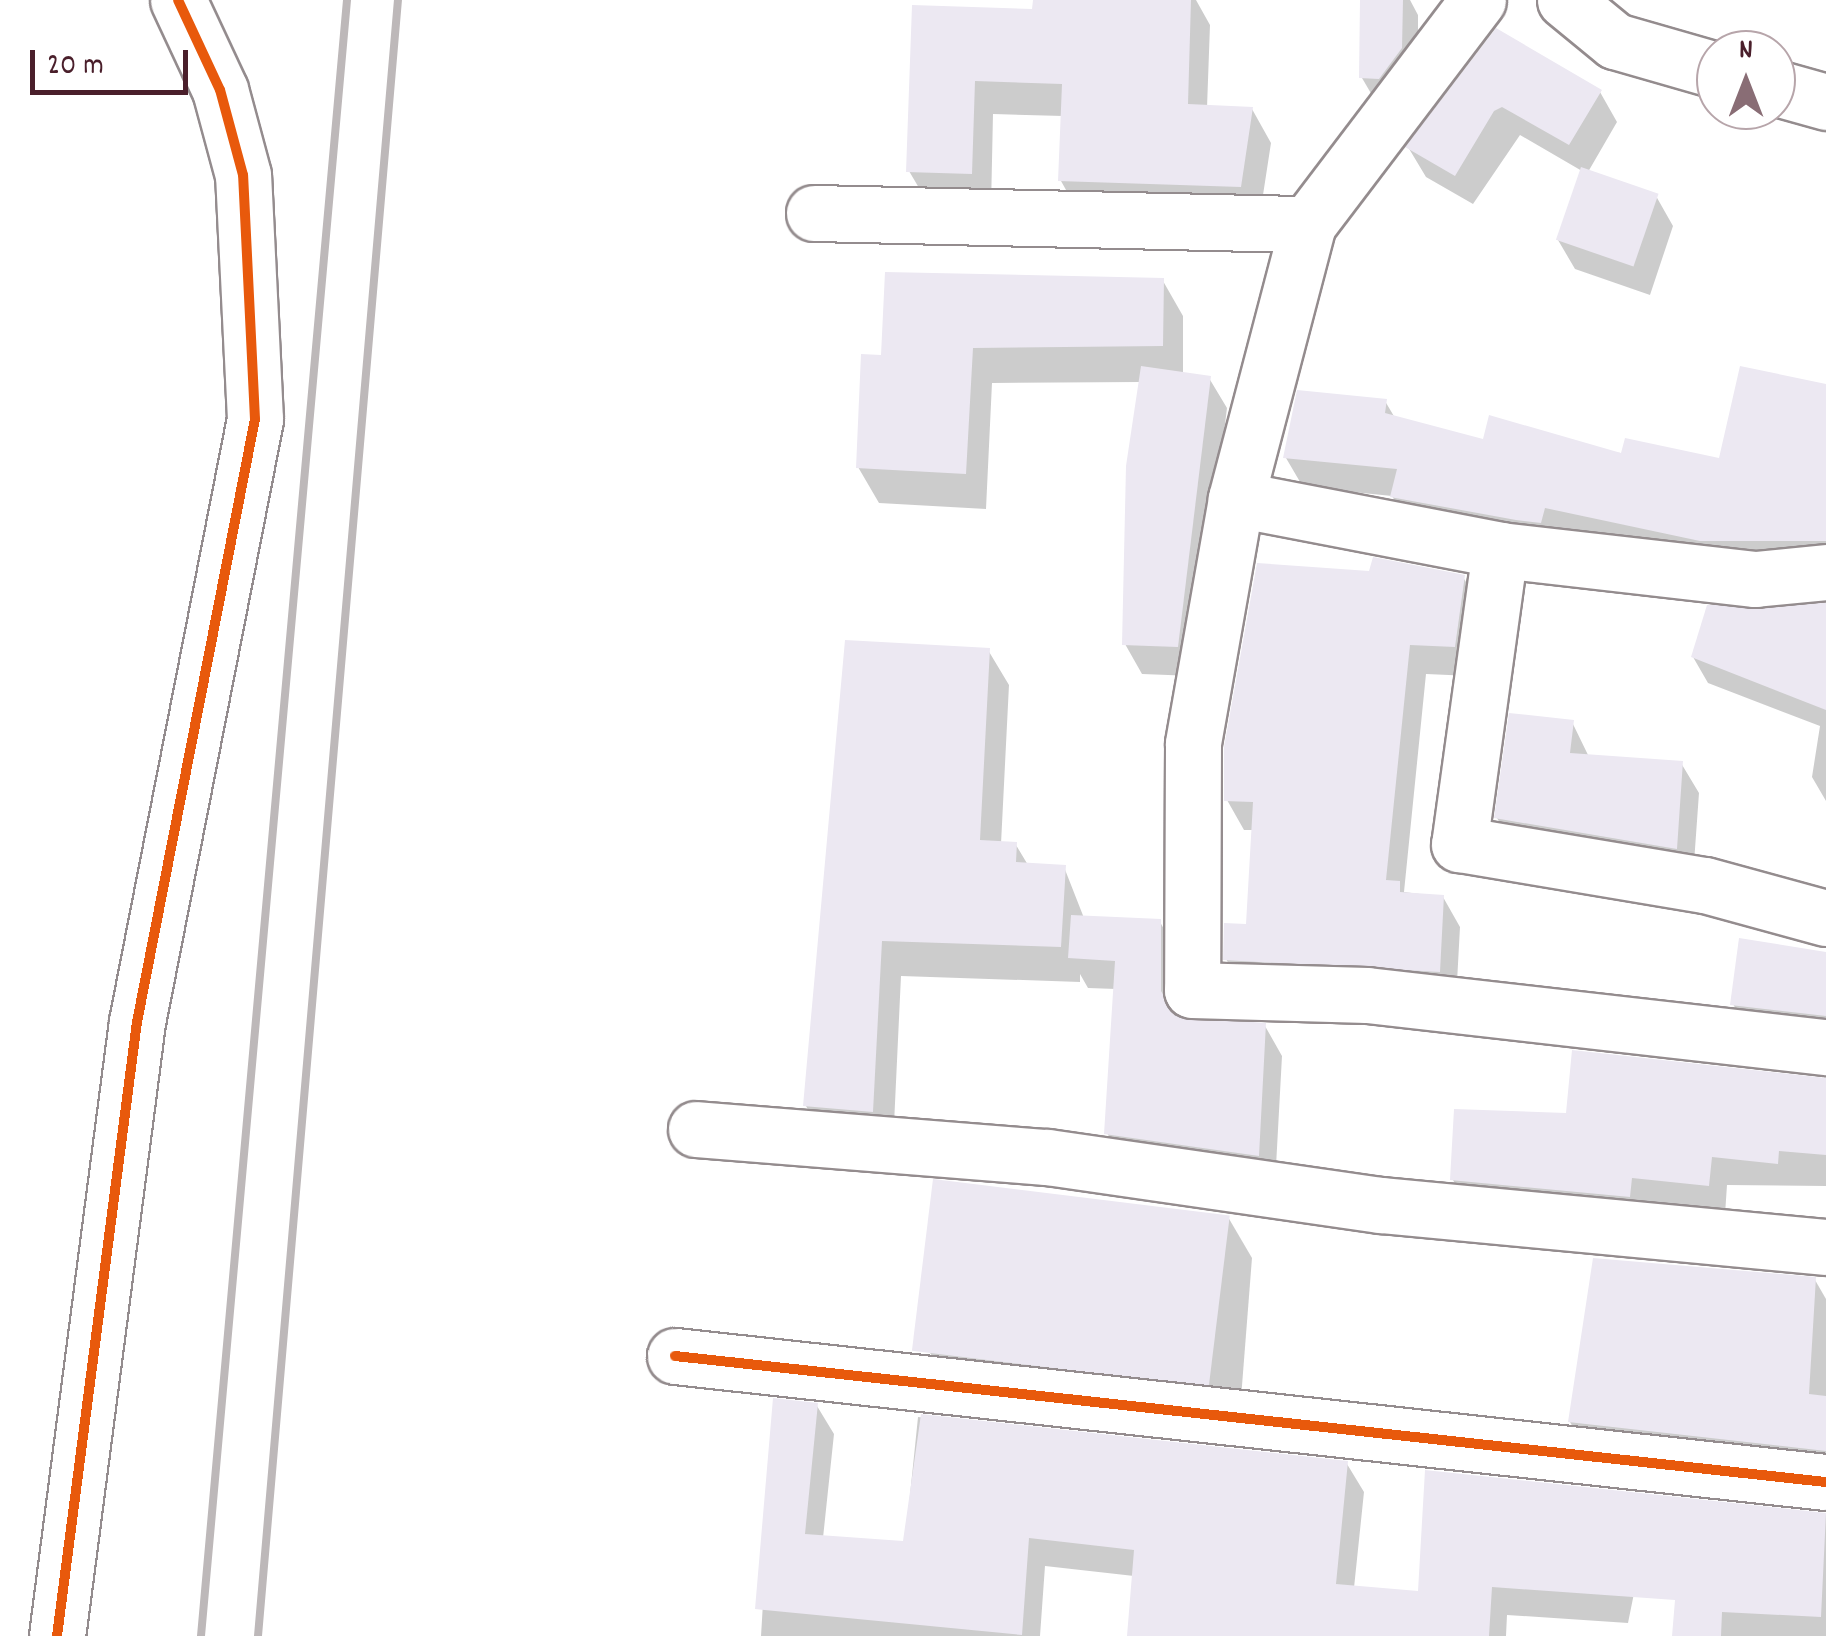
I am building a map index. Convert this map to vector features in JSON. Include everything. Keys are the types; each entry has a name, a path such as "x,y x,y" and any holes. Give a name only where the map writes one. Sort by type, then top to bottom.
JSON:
{"street":[{"path":"57,1636 138,1022 255,419 243,175 220,90 178,0"},
{"path":"1478,0 1308,224 1236,499 1193,744 1192,990 1367,995 1826,1047"},
{"path":"1565,0 1615,41 1696,64"},
{"path":"1796,94 1826,102"},
{"path":"814,213 1308,224"},
{"path":"1236,499 1500,550 1756,578 1826,572"},
{"path":"1500,550 1458,844 1706,885 1826,918"},
{"path":"696,1130 1047,1158 1381,1206 1826,1247"},
{"path":"674,1356 1826,1482"}],"building":[{"path":"1033,0 1191,0 1188,104 1253,107 1241,187 1058,181 1062,84 975,81 972,174 906,172 912,5 1032,9"},
{"path":"1360,0 1403,0 1402,48 1379,79 1359,78"},
{"path":"1496,28 1602,90 1569,145 1502,107 1494,111 1455,176 1405,147"},
{"path":"1581,167 1659,194 1633,267 1556,240"},
{"path":"885,272 1164,278 1163,346 973,348 966,474 856,468 861,354 881,355"},
{"path":"1141,366 1211,376 1178,647 1122,645 1126,466"},
{"path":"1740,366 1826,384 1826,541 1700,541 1545,508 1541,523 1516,520 1390,497 1397,469 1283,458 1297,390 1387,399 1385,413 1483,439 1489,415 1621,453 1625,438 1719,458"},
{"path":"1373,557 1465,575 1455,647 1410,645 1386,880 1400,881 1400,892 1444,895 1440,972 1223,960 1224,923 1246,924 1253,802 1224,801 1224,747 1257,563 1369,571"},
{"path":"1826,603 1826,710 1691,657 1707,605"},
{"path":"845,640 990,648 980,840 1017,842 1016,862 1066,865 1061,947 882,941 873,1112 803,1106"},
{"path":"1509,713 1574,720 1570,753 1683,761 1677,849 1494,818"},
{"path":"1071,915 1161,919 1161,991 1175,1016 1266,1023 1259,1156 1104,1134 1115,961 1068,958"},
{"path":"1739,938 1826,952 1826,1016 1730,1005"},
{"path":"1572,1050 1826,1078 1826,1155 1779,1151 1778,1164 1712,1157 1709,1186 1632,1178 1630,1197 1450,1180 1454,1109 1566,1113"},
{"path":"933,1179 1230,1215 1209,1387 912,1351"},
{"path":"1593,1258 1816,1277 1809,1394 1826,1396 1826,1451 1568,1422"},
{"path":"773,1398 818,1403 805,1534 903,1541 921,1414 1348,1461 1336,1584 1418,1591 1425,1470 1826,1513 1821,1617 1722,1612 1721,1636 1672,1636 1675,1600 1492,1587 1489,1636 1127,1636 1134,1550 1029,1538 1022,1635 755,1609"}],"railway":[{"path":"201,1636 347,0"},
{"path":"258,1636 398,0"}],"cycle path":[{"path":"57,1636 137,1022 255,419 243,175 220,90 178,0"},
{"path":"675,1356 1826,1482"}]}
